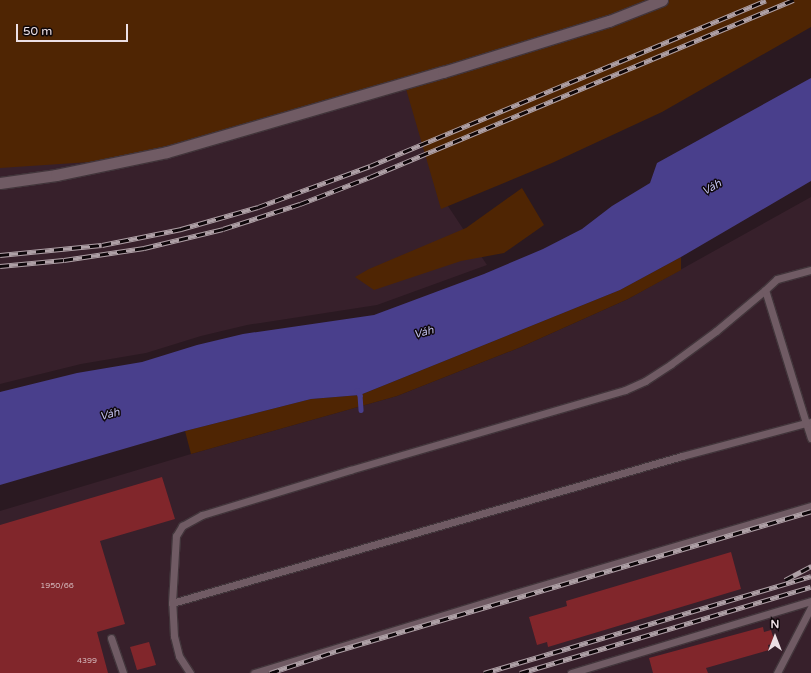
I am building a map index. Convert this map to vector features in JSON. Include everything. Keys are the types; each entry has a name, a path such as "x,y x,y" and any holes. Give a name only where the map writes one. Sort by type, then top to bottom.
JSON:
{"street":[{"path":"0,182 56,176 174,150 571,33 609,21 662,0"}],"lane":[{"path":"190,673 179,656 174,636 172,603 176,536 182,526 202,515 350,470 625,390 645,381 671,364 716,331 777,280 811,270"},
{"path":"764,290 809,423 811,438"},
{"path":"172,603 675,458 809,423"},
{"path":"254,673 512,594 811,506"},
{"path":"571,673 811,601"},
{"path":"777,673 811,608"},
{"path":"111,638 123,673"}],"shaded area":[{"path":"0,0 811,0 811,27 662,112 552,163 441,209 404,82 145,154 90,162 0,168"},
{"path":"407,73 444,200 487,265 377,305 247,325 201,336 146,353 81,364 0,384 0,159"},
{"path":"522,188 544,225 504,253 461,261 374,290 355,277 369,269 466,228"},
{"path":"811,197 811,673 0,673 0,511 191,454 397,396 521,347 628,299"},
{"path":"681,257 681,270 628,299 521,347 397,396 191,454 185,431 311,399 360,395 620,290"}],"water":[{"name":"Váh","path":"811,78 811,181 681,257 620,290 360,395 311,399 185,431 0,485 0,392 77,373 142,362 197,345 243,334 374,315 484,274 543,249 582,229 612,206 650,183 657,163"}],"building":[{"path":"162,477 175,519 100,541 125,624 97,632 108,673 0,673 0,525"},
{"path":"731,552 741,589 548,647 547,642 537,645 529,617 567,606 566,601"},
{"path":"763,627 764,632 771,630 775,643 768,645 769,650 706,668 708,673 653,673 649,658"},
{"path":"149,642 156,665 137,670 130,647"}],"waterway":[{"path":"357,390 360,395 361,410"}],"railway":[{"path":"0,255 102,245 181,229 258,207 370,166 766,0"},
{"path":"0,266 64,260 144,248 223,229 300,204 370,177 793,0"},
{"path":"270,673 336,651 811,511"},
{"path":"785,580 811,566"},
{"path":"484,673 811,576"},
{"path":"520,673 811,587"}]}
